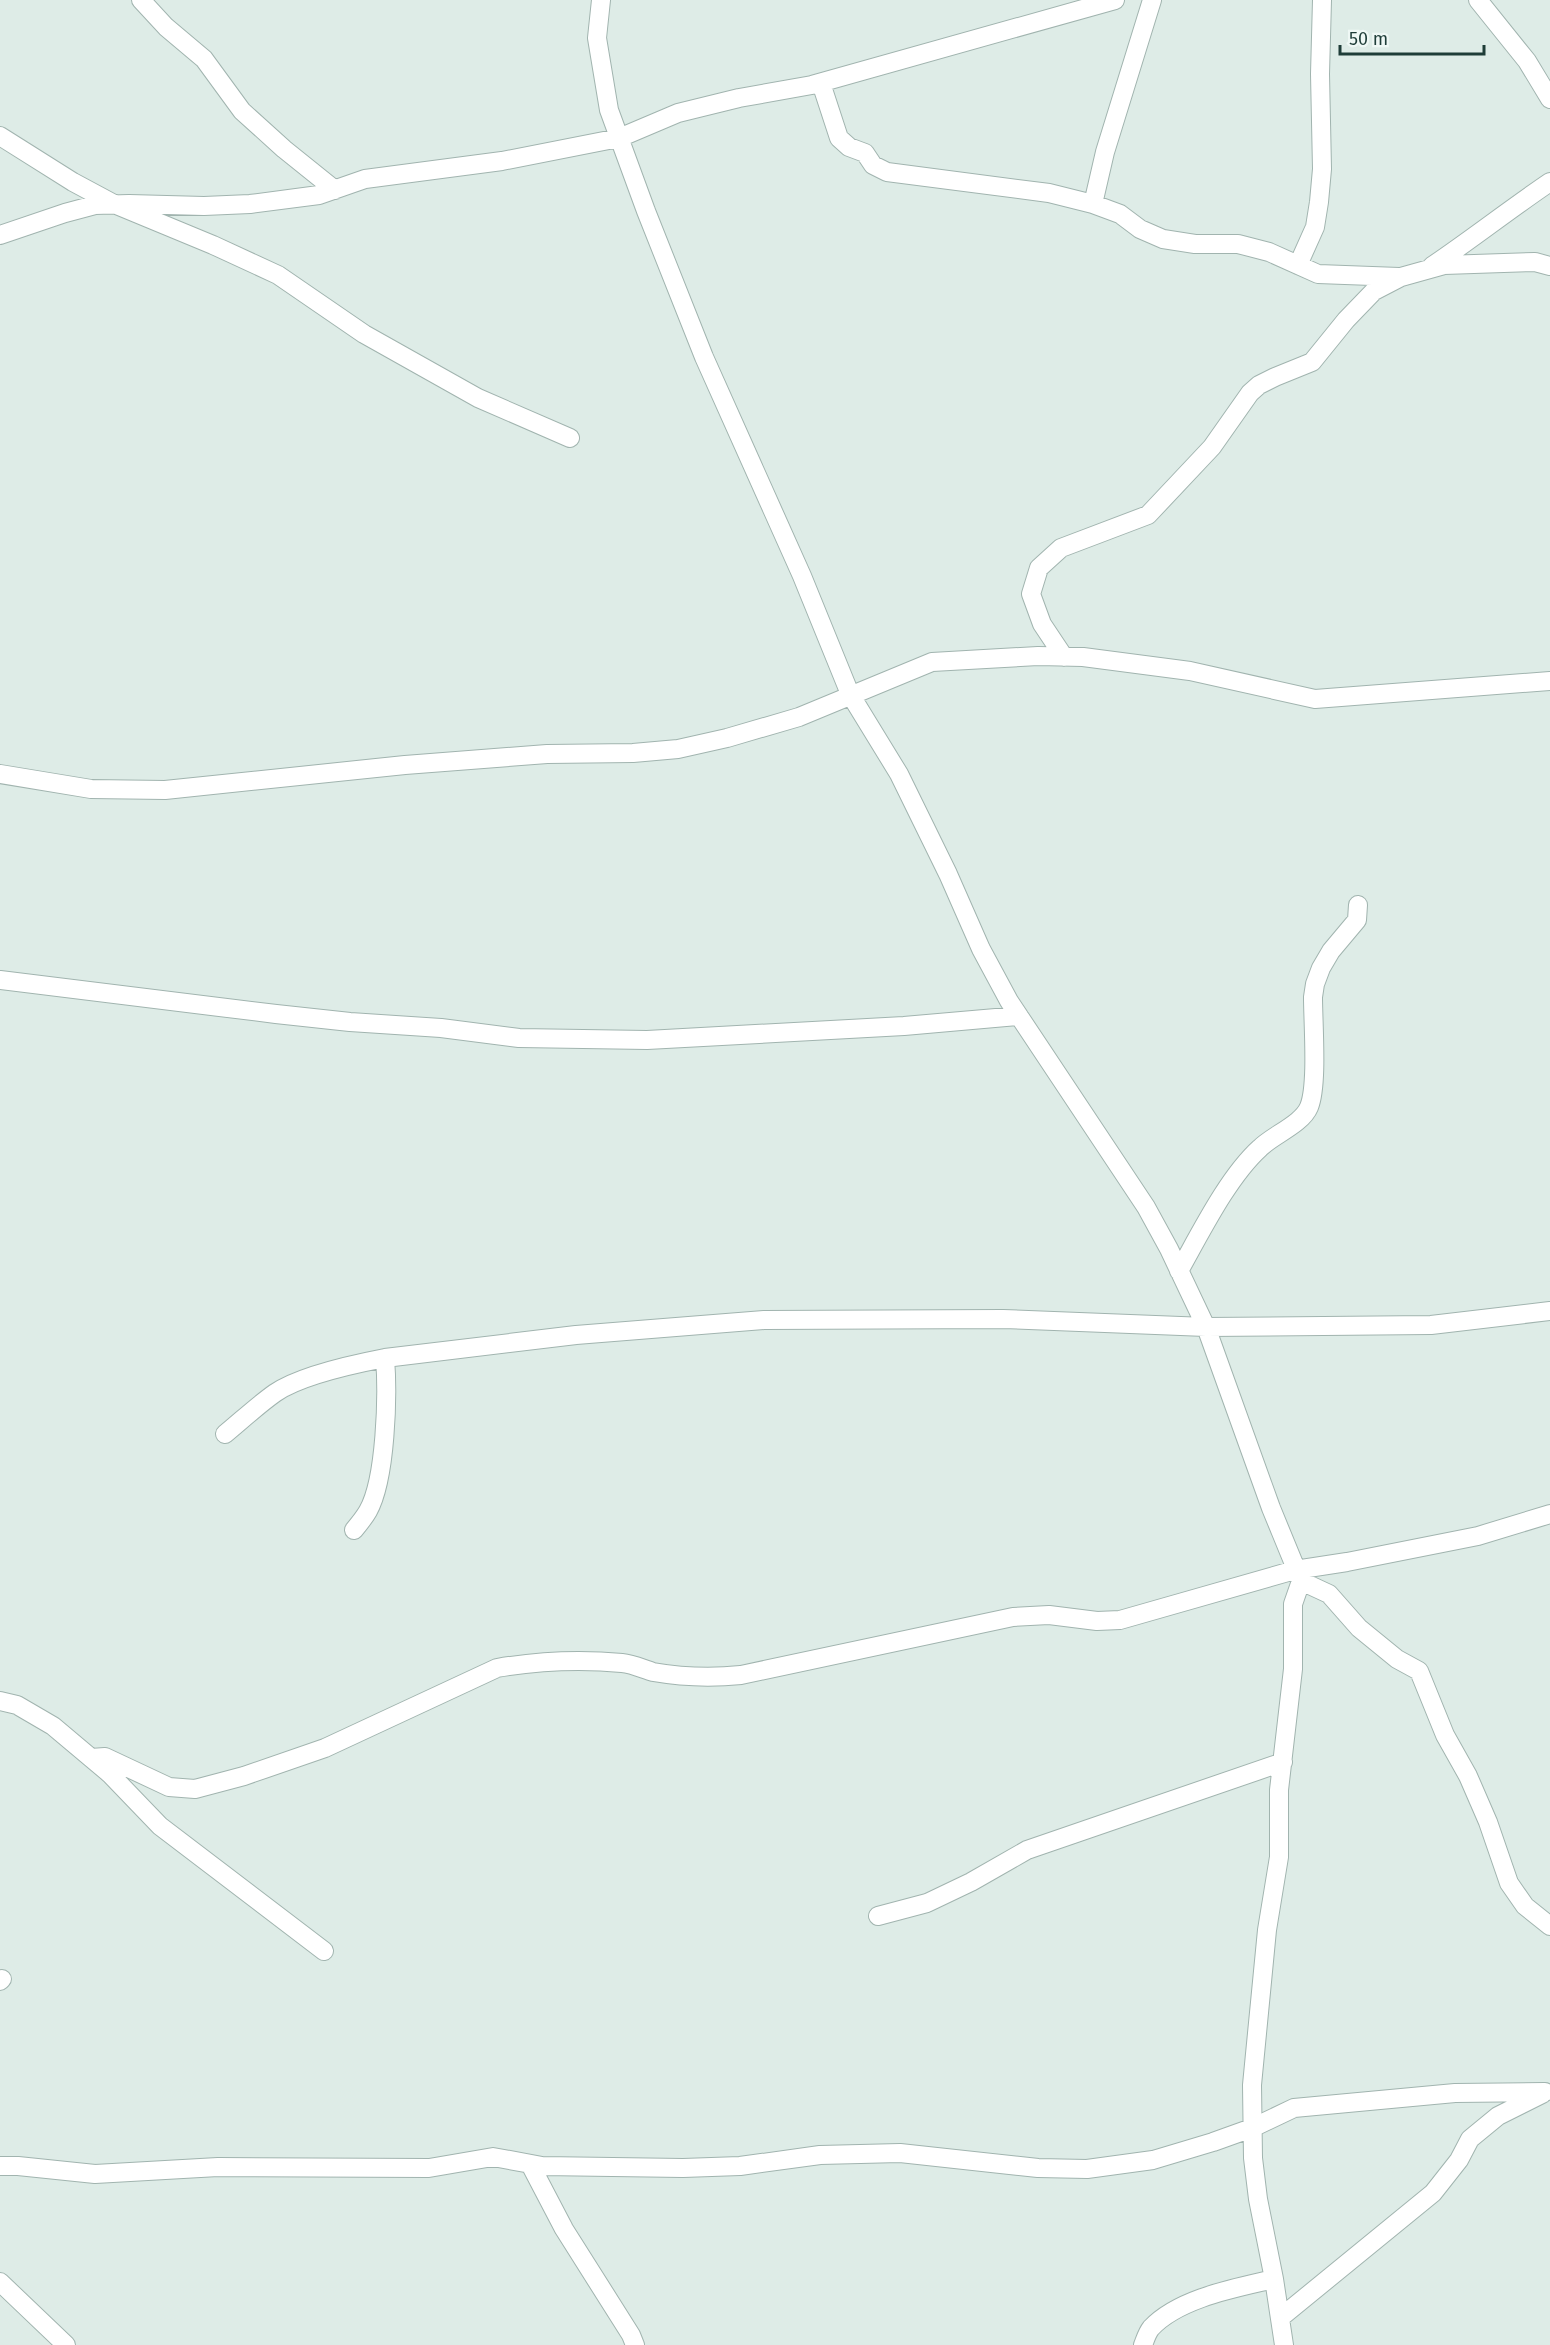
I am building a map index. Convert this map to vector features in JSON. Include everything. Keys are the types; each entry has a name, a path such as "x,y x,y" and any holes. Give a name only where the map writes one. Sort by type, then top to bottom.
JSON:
{"street":[{"path":"141,0 166,27 204,59 242,111 335,190"},
{"path":"601,0 597,38 609,110 619,138 704,357 802,576 850,694 899,774 948,874 981,949 1019,1016 1146,1207 1179,1271 1206,1327 1298,1576 1293,1604 1293,1669 1279,1790 1279,1857 1267,1930 1252,2085 1252,2158 1284,2345"},
{"path":"0,235 95,205 250,204 319,195 365,179 502,161 619,138 678,113 739,98 821,83 1115,0"},
{"path":"1093,204 1106,152 1152,0"},
{"path":"1298,265 1315,226 1322,169 1320,74 1322,0"},
{"path":"1478,0 1527,61 1550,99"},
{"path":"821,83 839,138 849,147 866,153 873,165 887,172 1049,193 1093,204 1120,214 1140,229 1163,239 1195,244 1238,244 1269,252 1318,274 1401,277"},
{"path":"0,136 64,177 114,204 213,245 278,276 364,334 478,398 570,438"},
{"path":"1425,271 1550,182"},
{"path":"1064,657 1042,624 1031,594 1039,568 1061,548 1148,515 1212,447 1250,393 1259,385 1312,362 1341,326 1374,291 1401,277 1444,265 1535,262 1550,266"},
{"path":"0,774 92,789 165,790 547,754 633,753 678,749 799,717 932,662 1083,657 1190,671 1315,699 1550,681"},
{"path":"1179,1271 1239,1172 1258,1150 1275,1135 1294,1124 1308,1109 1313,1090 1315,984 1331,951 1357,920 1358,905"},
{"path":"0,980 286,1015 441,1028 519,1038 646,1040 904,1026 1019,1016"},
{"path":"225,1434 277,1391 315,1376 385,1358 576,1335 764,1320 1003,1319 1206,1327 1431,1325 1550,1311"},
{"path":"354,1530 369,1510 378,1478 385,1426 387,1385 385,1358"},
{"path":"92,1758 105,1757 169,1787 195,1789 244,1776 325,1748 497,1668 522,1664 583,1661 624,1663 653,1671 716,1678 741,1675 1013,1617 1049,1615 1097,1621 1120,1620 1347,1562 1478,1536 1550,1514"},
{"path":"1298,1576 1329,1594 1359,1628 1397,1659 1419,1671 1445,1735 1468,1776 1488,1822 1509,1883 1525,1906 1550,1926"},
{"path":"0,1701 17,1705 53,1726 110,1774 160,1826 324,1951"},
{"path":"878,1916 927,1903 971,1882 1027,1850 1283,1762"},
{"path":"0,2166 95,2174 218,2167 429,2168 493,2157 530,2164 589,2167 740,2166 820,2156 900,2153 1038,2168 1087,2169 1153,2160 1252,2128 1294,2108 1455,2092 1548,2091"},
{"path":"1280,2318 1433,2193 1459,2160 1470,2139 1498,2116 1548,2091"},
{"path":"530,2164 564,2229 625,2325 635,2345"},
{"path":"1143,2345 1150,2329 1179,2308 1217,2293 1274,2279"},
{"path":"0,2282 66,2345"}]}
